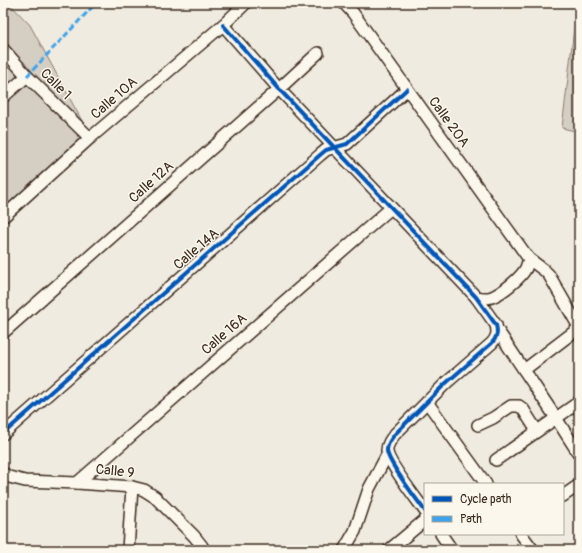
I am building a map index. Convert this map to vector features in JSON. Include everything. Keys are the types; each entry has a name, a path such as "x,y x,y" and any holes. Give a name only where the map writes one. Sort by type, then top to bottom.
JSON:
{"street":[{"name":"Calle 10A","path":"3,217 90,138 223,25 246,3"},
{"name":"Calle 20A","path":"344,3 353,13 529,259 549,275 579,328"},
{"path":"223,25 279,89 476,297 496,325 498,331 579,454"},
{"name":"Calle 1","path":"3,49 27,76 90,138"},
{"name":"Calle 12A","path":"3,333 318,53"},
{"path":"3,98 27,76"},
{"name":"Calle 14A","path":"3,434 320,155 326,150 347,144 407,89"},
{"name":"Calle 16A","path":"77,483 391,208"},
{"path":"476,297 491,298 502,292 525,269 529,259"},
{"path":"524,370 579,328"},
{"path":"344,550 355,531 369,489 387,455 390,440 445,384 492,344 498,331"},
{"path":"427,402 485,483"},
{"path":"496,460 579,402"},
{"path":"478,426 511,406 519,406 524,409 537,431"},
{"path":"387,455 424,510"},
{"name":"Calle 9","path":"3,473 9,477 25,480 132,487 144,490 150,493 194,536 202,546"},
{"path":"564,495 579,485"},
{"path":"128,550 132,487"},
{"path":"389,550 424,521"},
{"path":"442,535 452,550"},
{"path":"522,535 533,550"}],"shaded area":[{"path":"3,3 9,3 30,25 88,132 3,212"},
{"path":"577,3 579,3 579,132 562,128"}],"marked path":[{"path":"27,76 96,3"},
{"path":"202,546 204,550"}],"cycle path":[{"path":"223,25 279,89 476,297 496,325 497,335 492,343 445,384 395,434 388,446 388,455 403,480 424,510"},
{"path":"3,434 320,155 326,150 347,144 407,89"}]}
